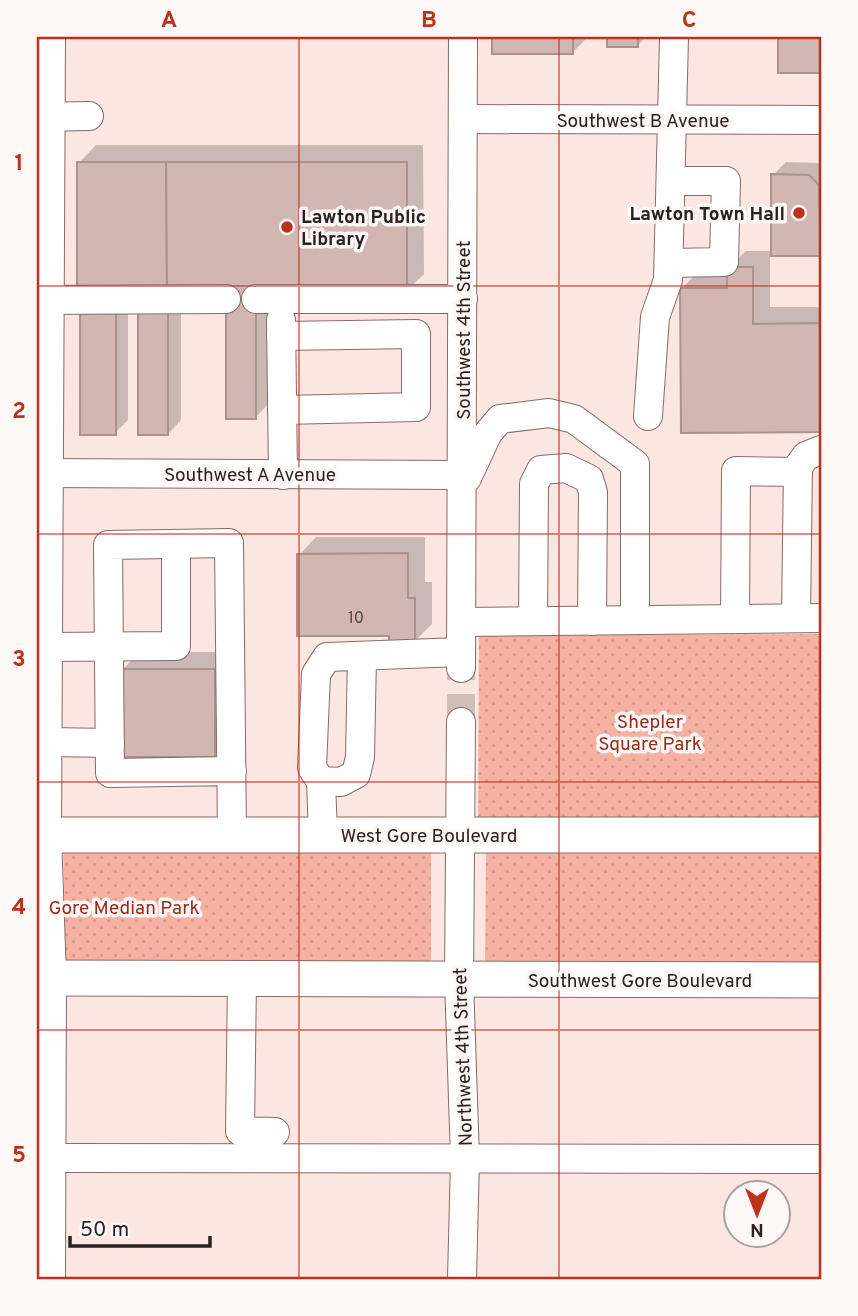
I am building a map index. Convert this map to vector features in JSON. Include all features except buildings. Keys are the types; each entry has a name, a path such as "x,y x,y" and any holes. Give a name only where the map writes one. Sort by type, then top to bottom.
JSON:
{"main road":[{"name":"West Gore Boulevard","path":"42,835 821,835"},
{"path":"44,978 459,980"},
{"name":"Southwest Gore Boulevard","path":"459,980 821,980"}],"street":[{"path":"51,37 44,117 43,473 48,742 42,835 51,1279"},
{"name":"Southwest 4th Street","path":"362,656 461,660 463,37"},
{"path":"648,416 655,317 668,280 674,37"},
{"path":"44,117 89,117"},
{"name":"Southwest B Avenue","path":"464,119 821,120"},
{"path":"668,263 724,262 726,181 672,181"},
{"path":"43,300 226,299"},
{"path":"283,475 281,336 268,299 463,299"},
{"path":"281,336 416,334 416,407 282,410"},
{"path":"463,481 488,433 499,419 549,413 574,419 608,441 635,464 635,620"},
{"path":"462,622 808,618 798,472 806,456 821,450"},
{"path":"533,621 534,484 541,470 566,468 589,479 593,492 592,621"},
{"path":"735,619 736,471 798,472"},
{"name":"Southwest A Avenue","path":"43,473 283,475 463,481"},
{"path":"232,771 110,772 108,544 229,543 232,771 232,835"},
{"path":"48,647 176,646 177,544"},
{"path":"321,781 341,782 356,774 360,757 362,656 327,657 316,674 312,768 321,781 323,835"},
{"name":"Northwest 4th Street","path":"461,722 459,980 465,1159 462,1279"},
{"path":"48,742 110,743"},
{"path":"242,979 240,1131 275,1132"},
{"path":"47,1147 465,1159 821,1159"}],"green space":[{"name":"Shepler Square Park","path":"821,634 821,829 478,829 479,636"},
{"name":"Gore Median Park","path":"63,847 431,851 431,964 66,965"},
{"path":"821,848 821,971 485,973 486,851"}],"tunnel":[{"path":"461,668 461,722"}],"place":[{"name":"Lawton Town Hall","path":"799,213"},
{"name":"Lawton Public Library","path":"287,227"}]}
